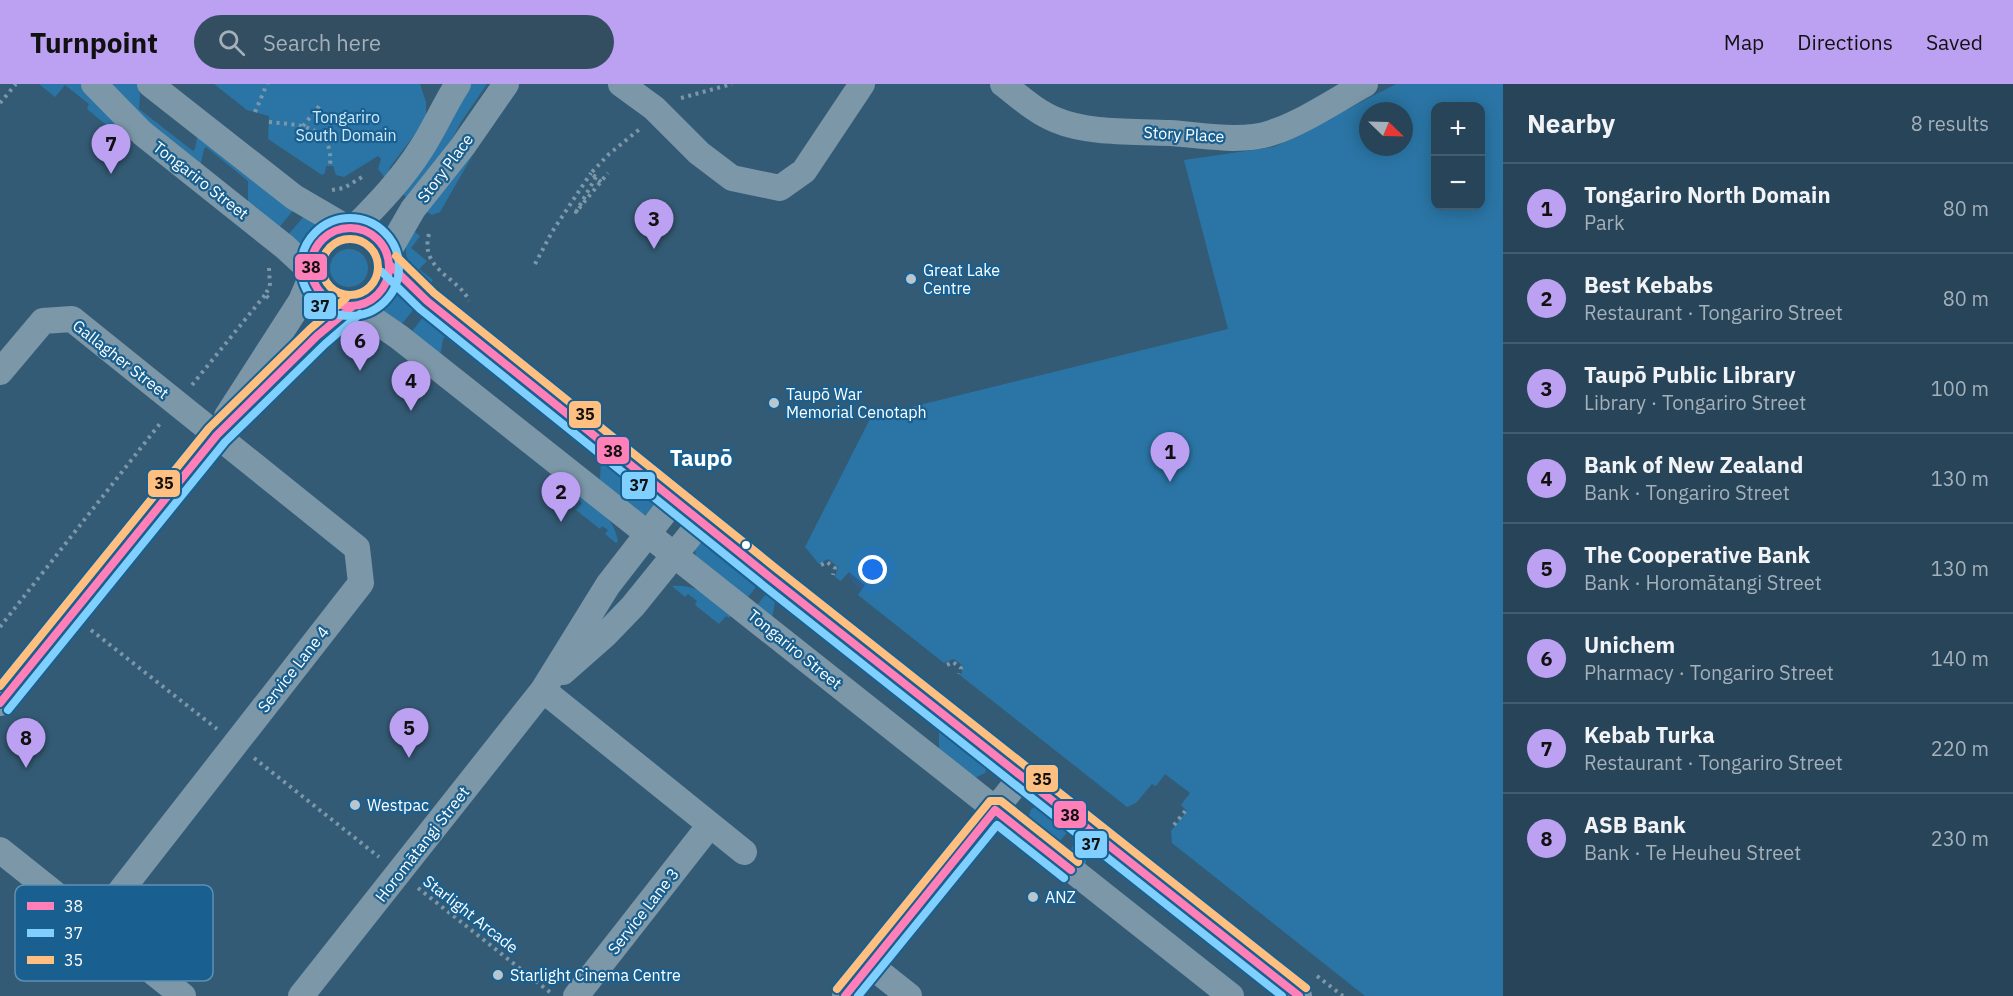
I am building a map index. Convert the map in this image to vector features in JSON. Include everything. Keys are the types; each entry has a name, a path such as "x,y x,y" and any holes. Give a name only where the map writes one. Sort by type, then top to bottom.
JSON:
{"street":[{"name":"Tongariro Street","path":"94,84 142,133 285,247 311,273"},
{"path":"150,84 294,197 350,228 371,234 378,240 388,259 427,301 701,522 1299,996"},
{"name":"Story Place","path":"350,228 382,200 403,175 434,129 442,108 458,84"},
{"name":"Story Place","path":"388,259 413,209 463,146 506,84"},
{"path":"621,84 654,108 699,153 732,178 780,188 804,171 862,84"},
{"name":"Story Place","path":"1003,84 1034,108 1070,125 1113,130 1243,137 1269,134 1365,84"},
{"path":"217,435 243,389 301,301 311,273 313,254 323,239 338,230 350,228"},
{"path":"0,703 217,435 258,397 321,332 381,291 387,278 388,259"},
{"path":"311,273 314,283 323,296 337,304 356,306"},
{"name":"Tongariro Street","path":"356,306 399,337 1231,996"},
{"name":"Gallagher Street","path":"0,372 43,321 72,319 217,435"},
{"name":"Service Lane 4","path":"125,885 361,583 357,548 217,435"},
{"name":"Horomātangi Street","path":"302,996 543,690 608,585 674,500"},
{"name":"Horomātangi Street","path":"543,690 612,628 646,591 701,522"},
{"path":"543,690 744,852"},
{"path":"845,996 1022,776"},
{"name":"Service Lane 3","path":"576,996 710,825"},
{"path":"0,850 44,885"},
{"path":"870,965 909,996"},
{"path":"164,981 183,996"}],"path":[{"path":"0,103 16,84"},
{"path":"255,112 267,84"},
{"path":"303,126 321,104"},
{"path":"269,122 303,126 320,134 328,143 331,152 330,166"},
{"path":"535,264 552,232 591,173"},
{"path":"601,182 596,177 576,212 582,204 601,182 608,173"},
{"path":"327,190 344,188 362,177 371,184"},
{"path":"431,230 427,241 434,263 446,278 466,294 470,305"},
{"path":"0,627 265,295 270,286 269,268 261,260"},
{"path":"265,295 273,302"},
{"path":"821,566 827,562 834,568 833,575"},
{"path":"947,665 953,662 961,668 959,674"},
{"path":"1174,825 1186,810"},
{"name":"Starlight Arcade","path":"400,873 555,996"},
{"path":"1322,980 1342,996"}],"green space":[{"path":"39,84 82,84 120,127 123,143 114,136 115,132 87,109 89,104 65,85 55,97"},
{"path":"104,84 138,84 139,109 193,151 198,133 295,208 277,230 248,204 248,181 206,147 200,167"},
{"name":"Tongariro South Domain","path":"214,84 420,84 426,102 426,118 390,167 387,180 378,169 381,159 378,156 344,177 336,175 333,166 326,166 325,173 322,175 268,139 269,116 247,110"},
{"path":"471,84 487,84 461,122 439,164 412,201 402,194 439,144"},
{"path":"1396,84 1503,84 1503,996 1365,996 1172,843 1171,831 1187,811 1181,805 1190,793 1165,774 1156,786 1152,784 1136,803 1127,807 961,676 963,666 954,659 944,663 858,595 865,585 849,572 841,581 835,577 838,567 828,559 819,564 805,547 871,417 1228,329 1184,160 1274,147 1359,103 1359,156 1413,156 1413,102 1361,102"},
{"path":"475,151 440,212 432,215 425,211"},
{"path":"305,215 321,226 302,247 287,236"},
{"path":"411,229 420,236 411,248 427,261 419,269 433,280 427,287 411,267 406,254"},
{"path":"349,249 362,255 368,268 362,281 349,287 336,281 330,268 336,255"},
{"path":"397,289 418,304 400,326 377,308"},
{"path":"427,312 656,498 651,511 644,515 600,480 600,459 445,337 440,357 410,334"},
{"path":"565,478 604,514 615,531 618,541 616,543 605,534 608,530 602,526 600,529 576,510 582,503 559,485"},
{"path":"706,540 763,578 745,601 696,559 695,549"},
{"path":"672,586 697,590 734,612 729,618 726,616 719,624 695,605 697,601 688,594 685,597"},
{"path":"772,586 988,765 985,773 975,778 939,749 939,728 778,600 775,602 772,618 755,608"},
{"path":"1040,804 1073,825 1056,846 1028,819 1031,809"},
{"path":"1083,833 1289,996 1276,996 1090,847 1085,867 1066,855"}],"transit line":[{"name":"37","path":"350,218 369,221 385,232 396,248 399,267 396,286 385,302 369,313 350,316 331,313 315,302 304,286 301,267 304,248 315,232 331,221 350,218"},
{"name":"38","path":"350,228 365,231 378,239 386,252 389,267 386,282 378,295 365,303 350,306 335,303 322,295 314,282 311,267 314,252 322,239 335,231 350,228"},
{"name":"35","path":"344,239 356,239 366,243 374,251 378,267 374,283 366,291 356,295 344,295 334,291 326,283 322,273 322,261 326,251 334,243 344,239"},
{"name":"35","path":"396,256 434,293 778,570 1306,988"},
{"name":"38","path":"389,264 427,301 771,578 1299,996"},
{"name":"37","path":"382,272 420,309 764,586 1282,996"},
{"name":"35","path":"0,686 209,428 310,329 346,298"},
{"name":"38","path":"0,703 217,435 317,336 353,306"},
{"name":"37","path":"8,710 225,442 325,344 360,314"},
{"name":"35","path":"837,989 990,801 1001,801 1078,862"},
{"name":"38","path":"845,996 995,810 1071,870"},
{"name":"37","path":"858,996 997,825 1064,878"}],"place":[{"name":"Kebab Turka","path":"111,174"},
{"name":"Taupō Public Library","path":"654,249"},
{"name":"Great Lake Centre","path":"911,279"},
{"name":"Unichem","path":"360,371"},
{"name":"Taupō War Memorial Cenotaph","path":"774,403"},
{"name":"Bank of New Zealand","path":"411,411"},
{"name":"Tongariro North Domain","path":"1170,482"},
{"name":"Best Kebabs","path":"561,522"},
{"name":"The Cooperative Bank","path":"409,758"},
{"name":"ASB Bank","path":"26,768"},
{"name":"Westpac","path":"355,805"},
{"name":"ANZ","path":"1033,897"},
{"name":"Starlight Cinema Centre","path":"498,975"}],"district":[{"name":"Taupō","path":"701,457"}]}
